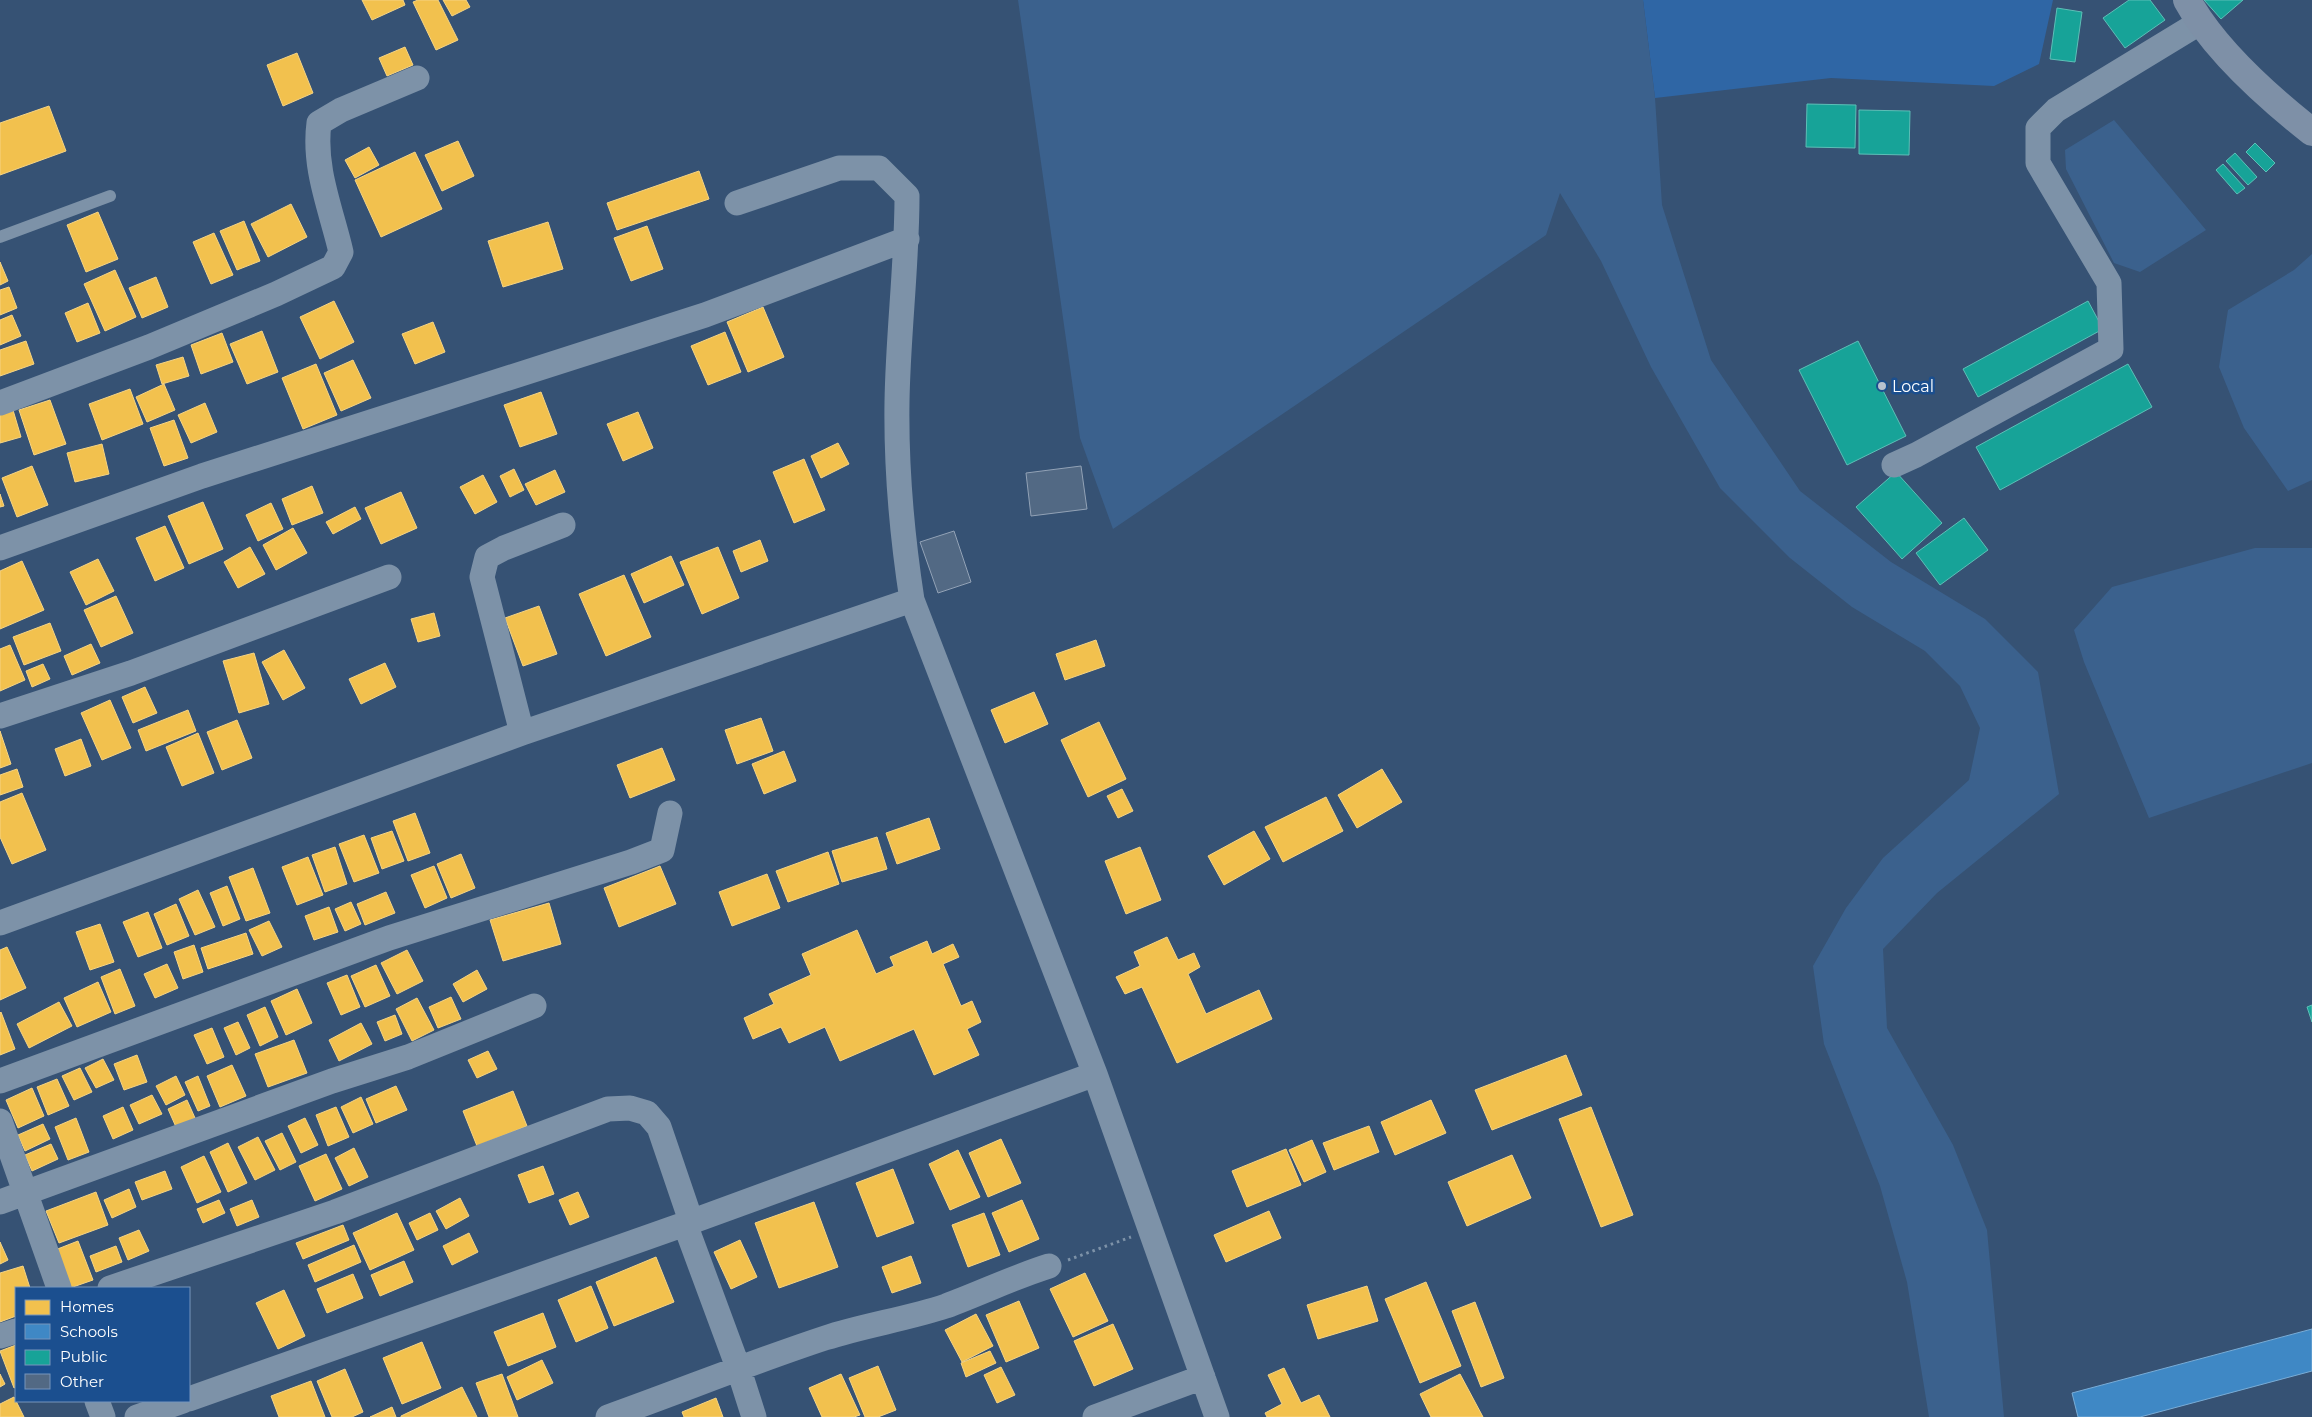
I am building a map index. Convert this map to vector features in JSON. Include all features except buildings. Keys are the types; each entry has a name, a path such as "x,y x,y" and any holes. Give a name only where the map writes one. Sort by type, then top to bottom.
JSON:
{"highway":[{"path":"2193,11 2273,101 2312,132"}],"street":[{"path":"1894,465 1916,455 2111,349 2109,283 2038,163 2038,128 2056,110 2193,11"},
{"path":"0,403 149,347 276,294 333,267 341,252 319,168 316,145 319,123 341,110 417,78"},
{"path":"737,203 839,168 879,168 907,196 907,239 897,402 902,534 912,600 1095,1074 1217,1417"},
{"path":"0,548 202,476 705,315 907,239"},
{"path":"522,734 482,577 487,557 504,548 563,525"},
{"path":"0,716 131,674 388,577"},
{"path":"0,923 522,734 912,600"},
{"path":"0,1082 388,938 632,862 662,850 670,813"},
{"path":"0,1202 332,1081 408,1057 534,1006"},
{"path":"190,1399 688,1222 1095,1074"},
{"path":"113,1287 336,1212 608,1109 630,1108 647,1113 660,1127 688,1222 754,1417"},
{"path":"0,1121 59,1287"},
{"path":"608,1417 686,1390 715,1376 739,1370 826,1338 945,1306 1049,1266"},
{"path":"0,1336 15,1330"},
{"path":"1095,1417 1203,1377"},
{"path":"97,1402 103,1417"},
{"path":"137,1417 181,1402"}],"lane":[{"path":"0,237 110,196"}],"path":[{"path":"1049,1266 1151,1230"}],"shaded area":[{"path":"1018,0 1643,0 1655,98 1662,205 1711,360 1800,491 1891,562 1985,619 2038,672 2059,794 1937,893 1883,949 1887,1028 1953,1145 1987,1230 2004,1417 1929,1417 1907,1282 1880,1186 1824,1044 1813,966 1846,908 1883,858 1969,780 1980,728 1960,686 1925,651 1852,607 1790,558 1720,488 1651,367 1601,261 1560,193 1546,235 1113,529 1080,438"},
{"path":"1643,0 2053,0 2039,64 1994,86 1831,78 1655,98"},
{"path":"2114,120 2206,230 2140,272 2114,263 2066,169 2065,150"},
{"path":"2312,254 2312,480 2288,491 2244,428 2219,367 2228,310 2294,270"},
{"path":"2255,548 2312,548 2312,763 2149,818 2084,662 2074,630 2112,587"}],"place":[{"name":"Local","path":"1882,386"}]}
